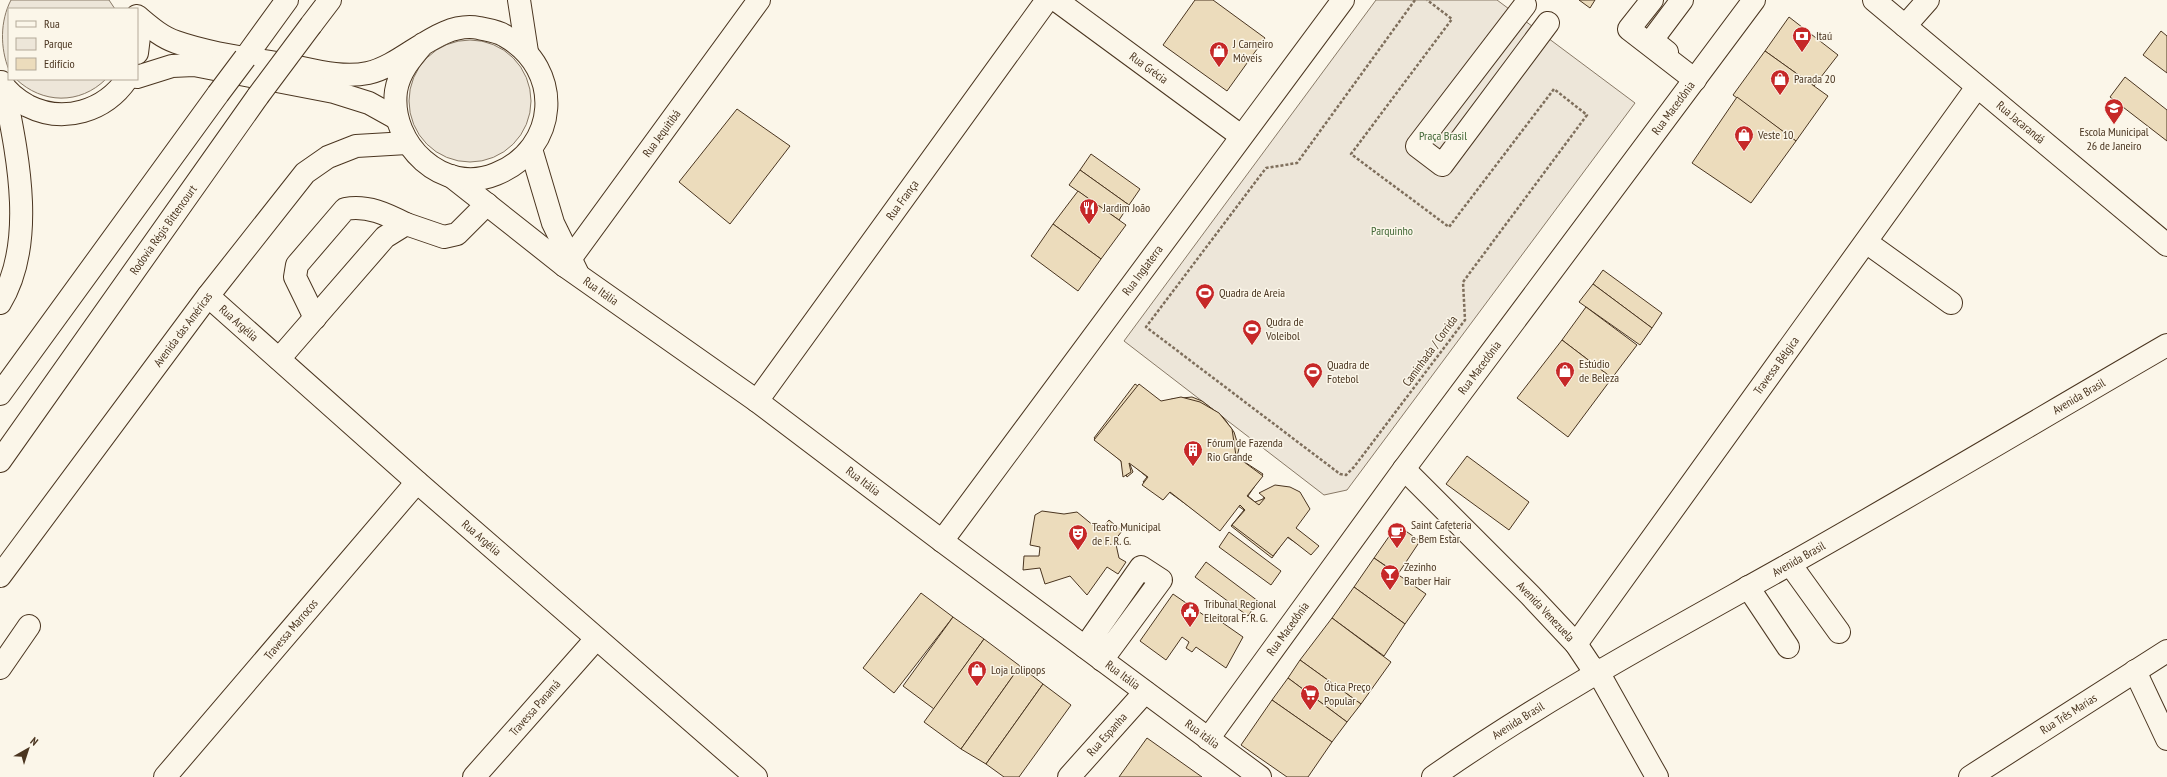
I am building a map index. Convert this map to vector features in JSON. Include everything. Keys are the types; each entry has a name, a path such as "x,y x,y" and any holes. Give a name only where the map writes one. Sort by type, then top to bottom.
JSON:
{"main road":[{"name":"Rodovia Régis Bittencourt","path":"0,461 258,96 330,0"},
{"path":"519,0 527,52"},
{"name":"Rua Jequitibá","path":"572,267 759,0"},
{"name":"Rua França","path":"757,401 1047,0"},
{"name":"Rua Grécia","path":"1056,0 1242,136"},
{"name":"Rua Inglaterra","path":"942,541 1343,0"},
{"path":"1652,0 1629,29 1696,78"},
{"path":"1682,0 1652,40 1696,78"},
{"name":"Rua Macedônia","path":"1208,739 1404,469 1754,0"},
{"name":"Rua Jacarandá","path":"1874,0 2167,245"},
{"path":"1905,26 1928,0"},
{"path":"1525,6 1417,146 1442,165 1548,23"},
{"path":"0,394 280,8"},
{"path":"138,17 161,35 174,42 230,55 346,75 369,73 387,65 423,44 448,30 476,27 504,35 527,52 537,66 544,83 547,100 546,118 540,135 531,149 515,165 495,175 473,179 450,176 418,158 407,143 396,118 396,90 405,65 423,44"},
{"path":"138,31 138,45"},
{"path":"138,77 172,66 194,65 334,92 369,103 396,118"},
{"path":"2,84 19,101 37,110 57,114 77,113 97,107 114,96 129,80"},
{"path":"0,303 15,264 21,237 21,200 16,148 2,84"},
{"name":"Travessa Bélgica","path":"1576,644 1977,87"},
{"name":"Avenida das Américas","path":"0,576 208,296 305,173 328,157 356,146 407,143"},
{"name":"Rua Itália","path":"531,149 553,223 572,267"},
{"name":"Rua Itália","path":"450,176 486,204 757,401 1145,692"},
{"path":"315,318 295,277 297,265 345,209 359,206 378,211 406,224 444,237 457,234 486,204"},
{"path":"279,359 385,237 406,224"},
{"path":"1866,242 1951,303"},
{"name":"Rua Argélia","path":"208,296 417,482 756,777"},
{"name":"Avenida Brasil","path":"1433,777 1486,740 1598,672 1790,564 2167,344"},
{"name":"Avenida Venezuela","path":"1404,469 1530,595 1576,644 1590,665 1598,672 1657,777"},
{"name":"Travessa Marrocos","path":"165,777 417,482"},
{"path":"1790,564 1839,632"},
{"path":"1084,647 1141,567 1161,580 1102,660"},
{"path":"1748,587 1788,647"},
{"path":"0,668 29,626"},
{"name":"Travessa Panamá","path":"474,777 596,639"},
{"name":"Rua Três Marias","path":"1970,777 2167,651"},
{"path":"2135,672 2167,739"},
{"name":"Rua itália","path":"1145,692 1260,777"},
{"name":"Rua Espanha","path":"1069,777 1145,692"}],"path":[{"name":"Caminhada / Corrida","path":"1415,0 1297,163 1266,168 1146,327 1340,474 1346,475 1354,467 1465,320 1463,282 1587,115 1554,89 1449,227 1351,154 1452,19 1427,0"}],"green space":[{"path":"11,0 109,0 114,8 8,8 8,67 4,53 2,35 7,8"},
{"name":"Praça Brasil","path":"1376,0 1497,0 1635,103 1347,490 1324,495 1124,341"},
{"path":"470,40 494,44 513,58 527,77 531,101 527,125 513,144 494,158 470,162 446,158 427,144 413,125 409,101 413,77 427,58 446,44"},
{"path":"17,80 105,80 85,93 73,97 49,97 26,87"}],"building":[{"name":"J Carneiro Móveis","path":"1195,0 1213,0 1265,38 1227,91 1163,45"},
{"path":"1579,0 1595,0 1590,8"},
{"name":"Itaú","path":"1789,17 1838,55 1814,86 1765,51"},
{"path":"2161,31 2167,36 2167,73 2143,55"},
{"name":"Parada 20","path":"1765,51 1828,96 1796,141 1733,95"},
{"path":"2125,77 2167,110 2167,141 2110,97"},
{"name":"Veste 10","path":"1737,97 1796,141 1751,203 1692,163"},
{"path":"737,109 790,146 730,224 679,182"},
{"path":"1091,154 1140,189 1129,205 1080,170"},
{"path":"1080,170 1129,205 1119,220 1069,185"},
{"name":"Jardim João","path":"1078,191 1126,225 1101,259 1053,224"},
{"path":"1053,224 1101,259 1078,291 1031,256"},
{"path":"1603,270 1662,313 1652,328 1593,284"},
{"path":"1593,284 1652,328 1640,345 1579,302"},
{"path":"1586,307 1637,345 1612,378 1562,340"},
{"name":"Estúdio de Beleza","path":"1562,340 1612,378 1568,437 1517,398"},
{"name":"Fórum de Fazenda Rio Grande","path":"1135,384 1163,403 1172,399 1192,397 1202,401 1223,417 1234,432 1239,448 1237,457 1263,474 1248,496 1255,502 1263,499 1266,493 1278,487 1286,487 1293,490 1304,500 1307,505 1306,512 1292,529 1313,544 1308,551 1287,537 1272,558 1231,526 1244,510 1238,506 1220,529 1169,492 1163,500 1143,482 1147,477 1129,462 1133,472 1127,477 1121,461 1094,438"},
{"name":"Fórum de Fazenda Rio Grande","path":"1139,384 1161,401 1181,397 1200,402 1219,413 1232,429 1236,456 1263,476 1247,496 1259,505 1265,498 1259,493 1275,485 1290,487 1300,492 1310,509 1296,528 1319,546 1311,555 1288,537 1273,556 1232,525 1245,510 1240,505 1220,531 1170,492 1163,500 1142,485 1148,477 1129,463 1131,472 1123,477 1121,461 1094,440"},
{"path":"1467,456 1529,502 1509,530 1446,484"},
{"name":"Teatro Municipal de F. R. G.","path":"1042,511 1064,514 1077,512 1100,531 1109,520 1122,531 1115,540 1119,558 1126,562 1118,574 1107,567 1087,595 1070,576 1045,584 1040,568 1023,570 1024,556 1039,556 1040,547 1030,545 1035,515"},
{"name":"Saint Cafeteria e Bem Estar","path":"1397,525 1420,541 1398,574 1374,558"},
{"path":"1229,532 1281,571 1271,585 1219,547"},
{"name":"Zezinho Barber Hair","path":"1374,558 1426,594 1405,624 1354,587"},
{"path":"1206,562 1258,601 1248,616 1195,577"},
{"path":"1354,587 1405,624 1384,656 1332,618"},
{"path":"921,593 953,617 894,693 863,668"},
{"name":"Tribunal Regional Eleitoral F. R. G.","path":"1173,594 1208,618 1210,614 1243,637 1226,668 1196,647 1192,652 1186,648 1189,642 1182,637 1166,660 1140,641"},
{"path":"953,617 984,639 934,709 903,686"},
{"path":"1332,618 1391,662 1361,704 1300,660"},
{"name":"Loja Lolipops","path":"984,639 1020,666 961,749 924,722"},
{"path":"1300,660 1361,704 1347,722 1288,678"},
{"path":"1020,666 1043,684 986,764 961,749"},
{"name":"Ótica Preço Popular","path":"1288,678 1347,722 1332,742 1272,700"},
{"path":"1043,684 1071,705 1019,777 1004,777 986,764"},
{"path":"1272,700 1332,742 1308,777 1287,777 1241,745"},
{"path":"1147,738 1202,777 1119,777"}],"place":[{"name":"Itaú","path":"1802,53"},
{"name":"J Carneiro Móveis","path":"1219,68"},
{"name":"Parada 20","path":"1780,96"},
{"name":"Escola Municipal 26 de Janeiro","path":"2114,125"},
{"name":"Veste 10","path":"1744,152"},
{"name":"Jardim João","path":"1089,225"},
{"name":"Quadra de Areia","path":"1205,310"},
{"name":"Qudra de Voleibol","path":"1252,346"},
{"name":"Estúdio de Beleza","path":"1565,388"},
{"name":"Quadra de Fotebol","path":"1313,389"},
{"name":"Fórum de Fazenda Rio Grande","path":"1193,467"},
{"name":"Saint Cafeteria e Bem Estar","path":"1397,549"},
{"name":"Teatro Municipal de F. R. G.","path":"1078,551"},
{"name":"Zezinho Barber Hair","path":"1390,591"},
{"name":"Tribunal Regional Eleitoral F. R. G.","path":"1190,628"},
{"name":"Loja Lolipops","path":"977,687"},
{"name":"Ótica Preço Popular","path":"1310,711"}],"park label":[{"name":"Parquinho","path":"1392,231"}]}
